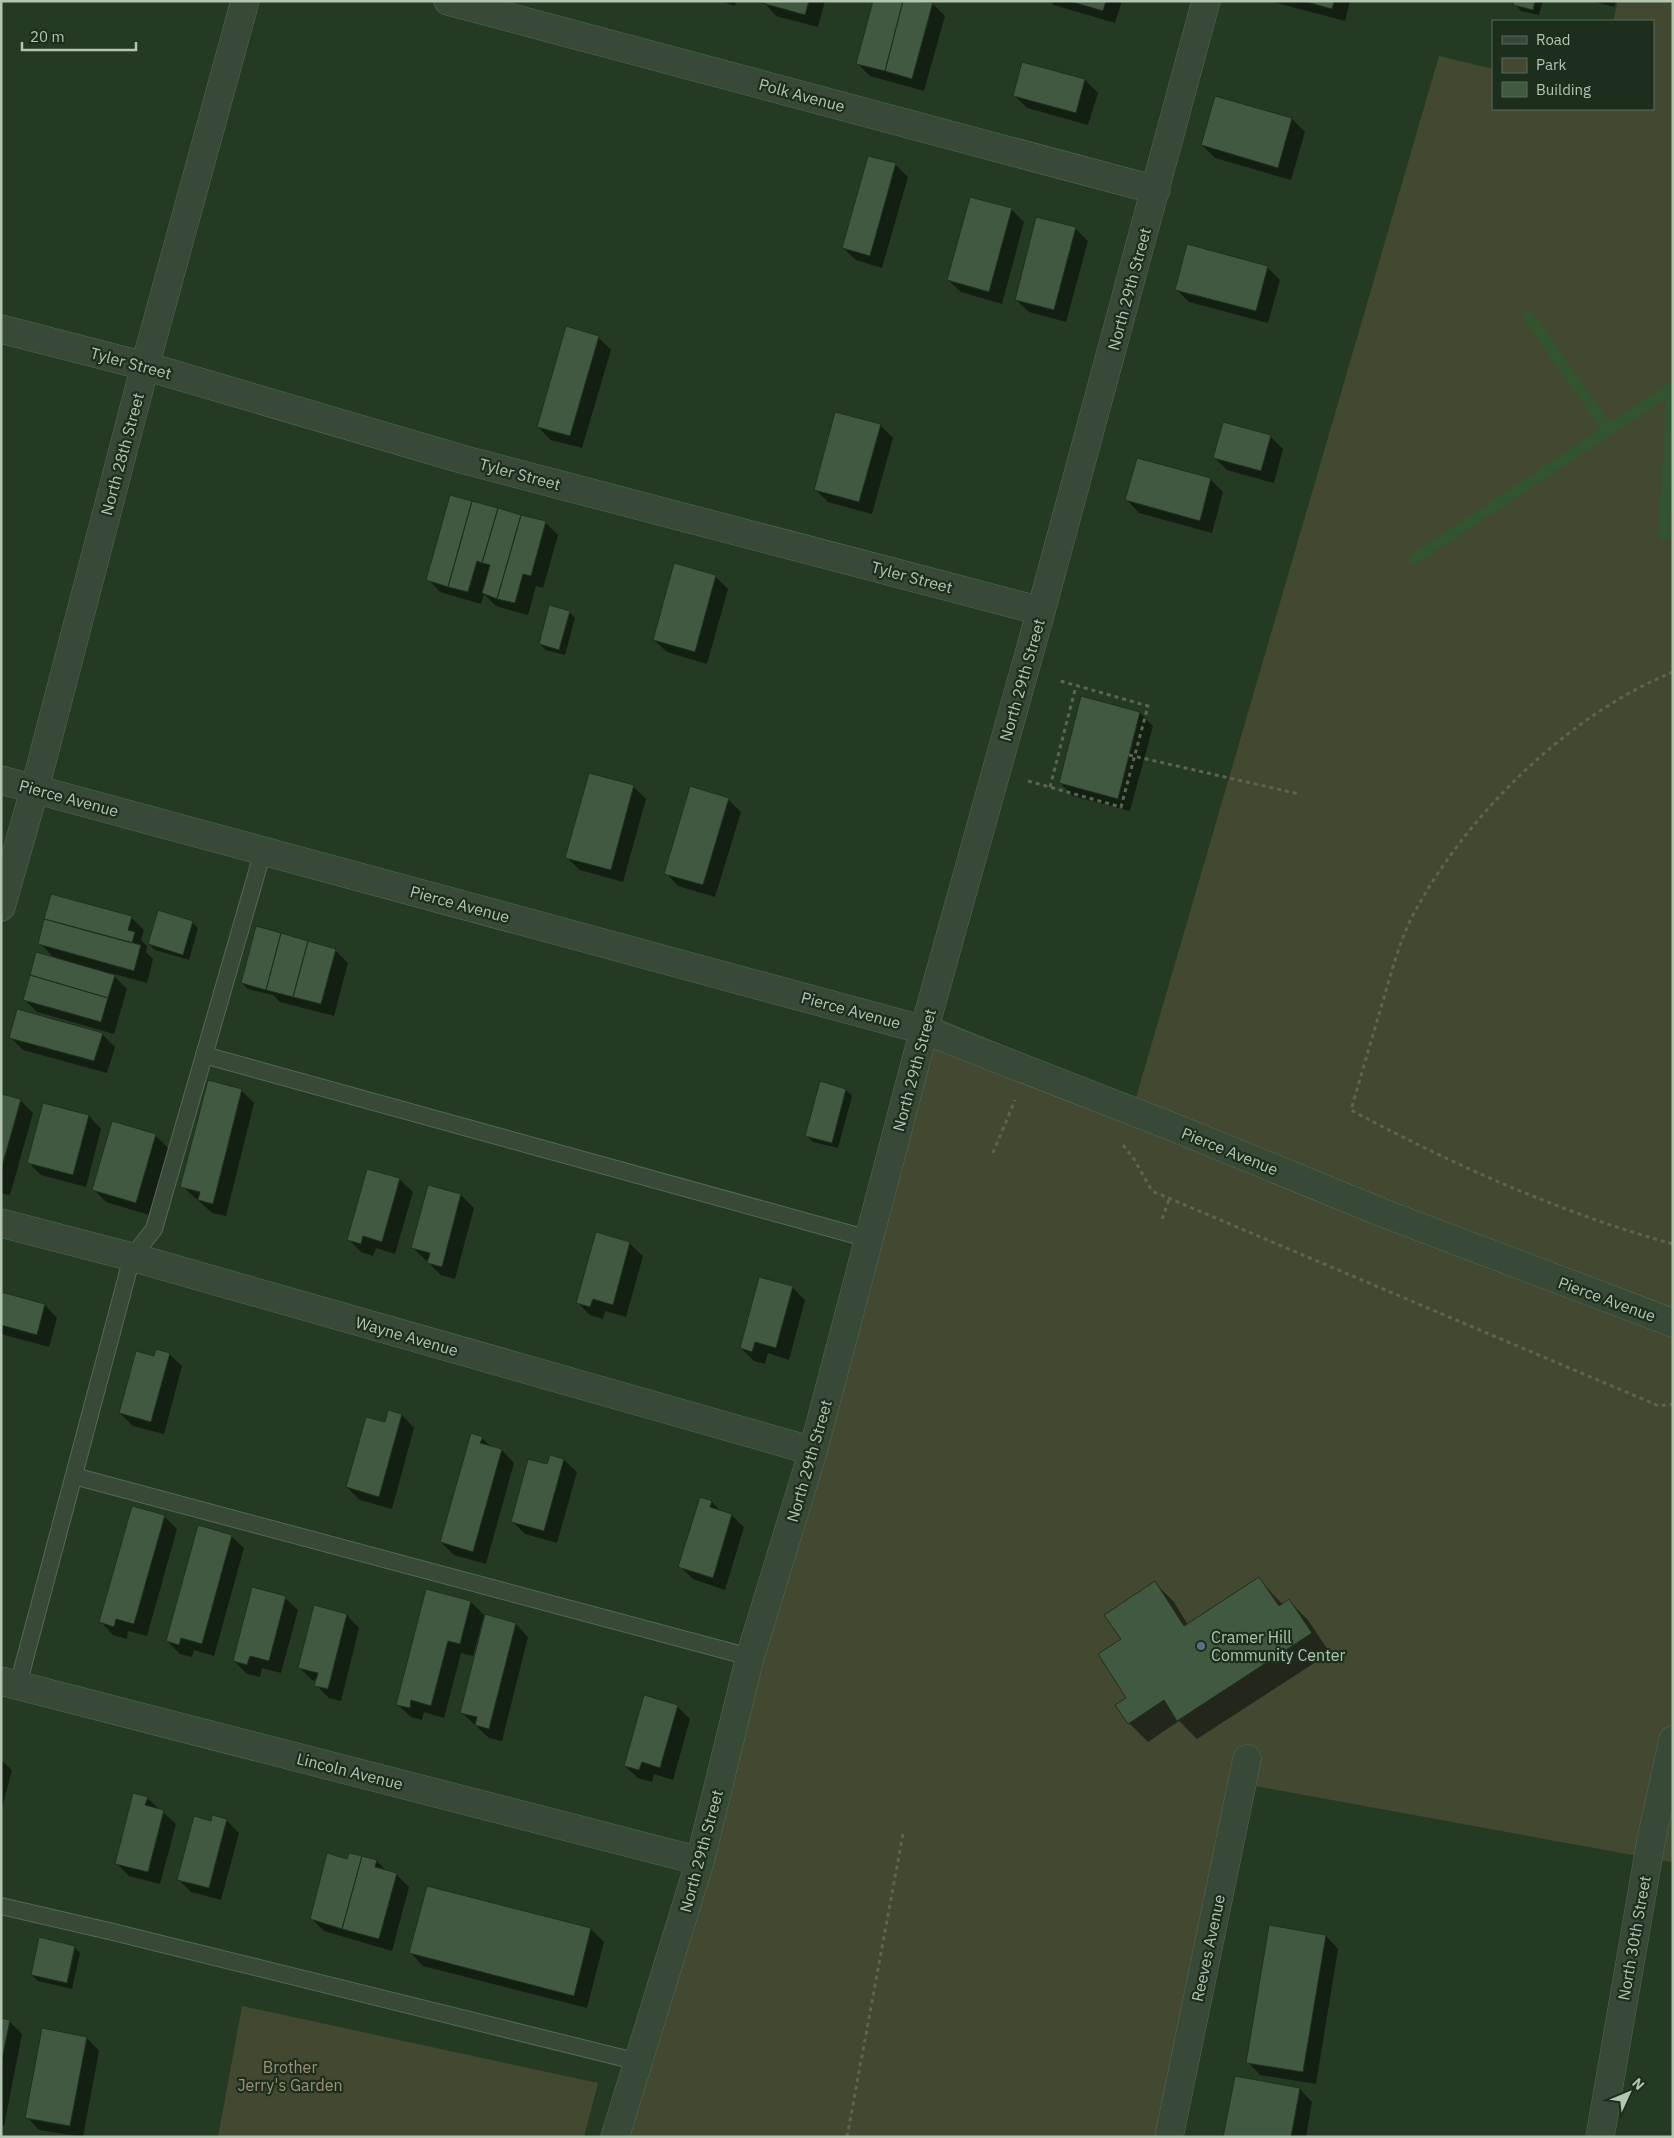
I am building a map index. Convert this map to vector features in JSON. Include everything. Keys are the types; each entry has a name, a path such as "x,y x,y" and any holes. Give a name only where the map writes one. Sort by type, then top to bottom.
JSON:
{"street":[{"name":"North 28th Street","path":"1,907 35,788 145,366 245,1"},
{"name":"Polk Avenue","path":"448,1 1156,190"},
{"name":"North 29th Street","path":"615,2137 700,1861 750,1657 813,1451 924,1030 1041,611 1206,1"},
{"name":"Tyler Street","path":"1,328 145,366 466,460 1041,611"},
{"name":"Pierce Avenue","path":"1,780 924,1030 1174,1127 1382,1213 1673,1323"},
{"name":"Wayne Avenue","path":"1,1223 132,1257 813,1451"},
{"name":"Lincoln Avenue","path":"10,1683 700,1861"},
{"name":"North 30th Street","path":"1600,2137 1651,1841 1673,1740"},
{"name":"Reeves Avenue","path":"1169,2137 1247,1759"}],"lane":[{"path":"10,1683 74,1476 132,1257 154,1229 263,851"},
{"path":"204,1055 869,1239"},
{"path":"74,1476 750,1657"},
{"path":"1,1906 639,2062"}],"path":[{"path":"1673,672 1609,706 1551,748 1498,796 1448,858 1411,919 1395,960 1351,1110 1421,1148 1485,1175 1609,1226 1673,1244"},
{"path":"1021,779 1121,808 1132,756 1148,706 1051,679"},
{"path":"1050,787 1076,686"},
{"path":"1132,756 1299,794"},
{"path":"994,1153 1016,1099 1024,1102"},
{"path":"1119,1139 1134,1159 1152,1191 1658,1406 1673,1404"},
{"path":"1162,1219 1170,1199"},
{"path":"847,2137 903,1834"}],"green space":[{"path":"1618,1 1673,1 1673,1852 1671,1862 1249,1785 1171,2137 624,2137 933,1016 1135,1101 1439,56 1492,69 1492,110 1654,110 1654,20 1613,20"},
{"name":"Brother Jerry's Garden","path":"242,2006 598,2083 584,2137 218,2137"}],"building":[{"path":"762,1 809,1 805,15 762,3"},
{"path":"873,1 903,1 885,71 856,64"},
{"path":"903,1 933,2 912,79 885,71"},
{"path":"1069,1 1106,1 1103,11"},
{"path":"1303,1 1334,1 1332,9"},
{"path":"1514,1 1535,1 1533,10 1513,5"},
{"path":"1022,62 1085,79 1076,113 1013,96"},
{"path":"1215,96 1292,118 1278,168 1201,145"},
{"path":"868,156 896,163 870,256 842,248"},
{"path":"970,197 1012,208 989,292 947,280"},
{"path":"1036,217 1076,227 1054,310 1015,300"},
{"path":"1187,244 1268,266 1256,311 1175,290"},
{"path":"566,326 599,336 570,436 537,427"},
{"path":"835,412 881,424 859,502 814,490"},
{"path":"1223,422 1271,435 1261,471 1213,458"},
{"path":"1137,458 1211,478 1200,521 1125,500"},
{"path":"450,495 472,501 448,587 426,580"},
{"path":"472,501 498,508 482,563 477,561 468,592 448,587"},
{"path":"498,508 521,515 497,599 482,593 490,565 482,563"},
{"path":"521,515 546,521 531,576 523,574 515,603 497,599"},
{"path":"674,563 716,575 695,652 653,640"},
{"path":"549,605 570,611 559,650 539,644"},
{"path":"1081,696 1140,712 1118,799 1059,783"},
{"path":"589,773 634,785 611,870 565,858"},
{"path":"690,786 729,798 703,885 664,874"},
{"path":"51,894 132,916 128,930 135,932 132,943 44,919"},
{"path":"158,910 193,921 183,955 148,944"},
{"path":"44,919 141,945 134,971 38,944"},
{"path":"256,926 281,933 266,990 241,983"},
{"path":"281,933 308,941 293,997 266,990"},
{"path":"308,941 336,949 321,1004 293,997"},
{"path":"36,952 115,975 108,998 30,975"},
{"path":"30,975 108,998 101,1022 23,1000"},
{"path":"17,1009 103,1033 94,1061 9,1038"},
{"path":"208,1080 242,1089 213,1204 198,1200 200,1192 180,1187"},
{"path":"820,1081 846,1089 832,1143 805,1136"},
{"path":"1,1094 21,1099 1,1170"},
{"path":"43,1103 89,1115 73,1175 27,1163"},
{"path":"112,1121 156,1134 136,1203 92,1190"},
{"path":"367,1169 400,1178 382,1242 363,1236 361,1244 347,1240"},
{"path":"428,1185 461,1194 442,1267 427,1263 430,1253 411,1248"},
{"path":"596,1232 630,1242 613,1305 593,1299 590,1307 576,1303"},
{"path":"759,1277 793,1286 776,1348 755,1342 752,1352 740,1348"},
{"path":"1,1292 45,1304 37,1335 1,1325"},
{"path":"156,1349 170,1353 151,1422 119,1413 136,1351 154,1356"},
{"path":"388,1410 402,1414 379,1497 346,1487 366,1417 385,1422"},
{"path":"471,1433 483,1437 480,1443 502,1449 473,1552 440,1542"},
{"path":"550,1455 564,1459 544,1531 511,1522 528,1459 547,1464"},
{"path":"700,1497 712,1501 710,1507 732,1514 713,1578 678,1567"},
{"path":"132,1506 165,1515 134,1624 116,1619 114,1627 99,1622"},
{"path":"198,1525 232,1535 202,1644 181,1638 179,1645 166,1641"},
{"name":"Cramer Hill Community Center","path":"1259,1577 1279,1606 1289,1599 1312,1633 1177,1721 1164,1700 1128,1724 1115,1705 1126,1698 1098,1654 1121,1639 1104,1615 1155,1581 1184,1626"},
{"path":"252,1587 286,1596 269,1661 250,1656 247,1665 233,1661"},
{"path":"426,1589 471,1601 460,1644 448,1641 431,1706 411,1700 410,1708 396,1705"},
{"path":"314,1605 347,1614 328,1689 314,1686 318,1673 298,1668"},
{"path":"485,1614 516,1623 489,1729 475,1725 477,1717 460,1713"},
{"path":"644,1695 678,1705 660,1768 642,1762 639,1770 624,1766"},
{"path":"133,1793 148,1797 145,1805 164,1810 148,1872 115,1864"},
{"path":"212,1815 227,1819 209,1888 177,1880 194,1816 211,1821"},
{"path":"327,1853 347,1859 349,1853 362,1856 342,1929 310,1919"},
{"path":"362,1856 377,1860 375,1867 397,1873 379,1939 342,1929"},
{"path":"427,1886 591,1928 574,1996 409,1953"},
{"path":"1269,1925 1326,1935 1303,2072 1246,2063"},
{"path":"39,1937 75,1946 67,1983 31,1975"},
{"path":"1,2018 10,2020 1,2064"},
{"path":"42,2028 87,2037 70,2126 25,2118"},
{"path":"1235,2076 1300,2088 1291,2137 1223,2137"}],"waterway":[{"path":"1529,317 1608,430"},
{"path":"1664,535 1672,387"},
{"path":"1414,559 1673,387"}],"place":[{"name":"Cramer Hill Community Center","path":"1201,1646"}]}
